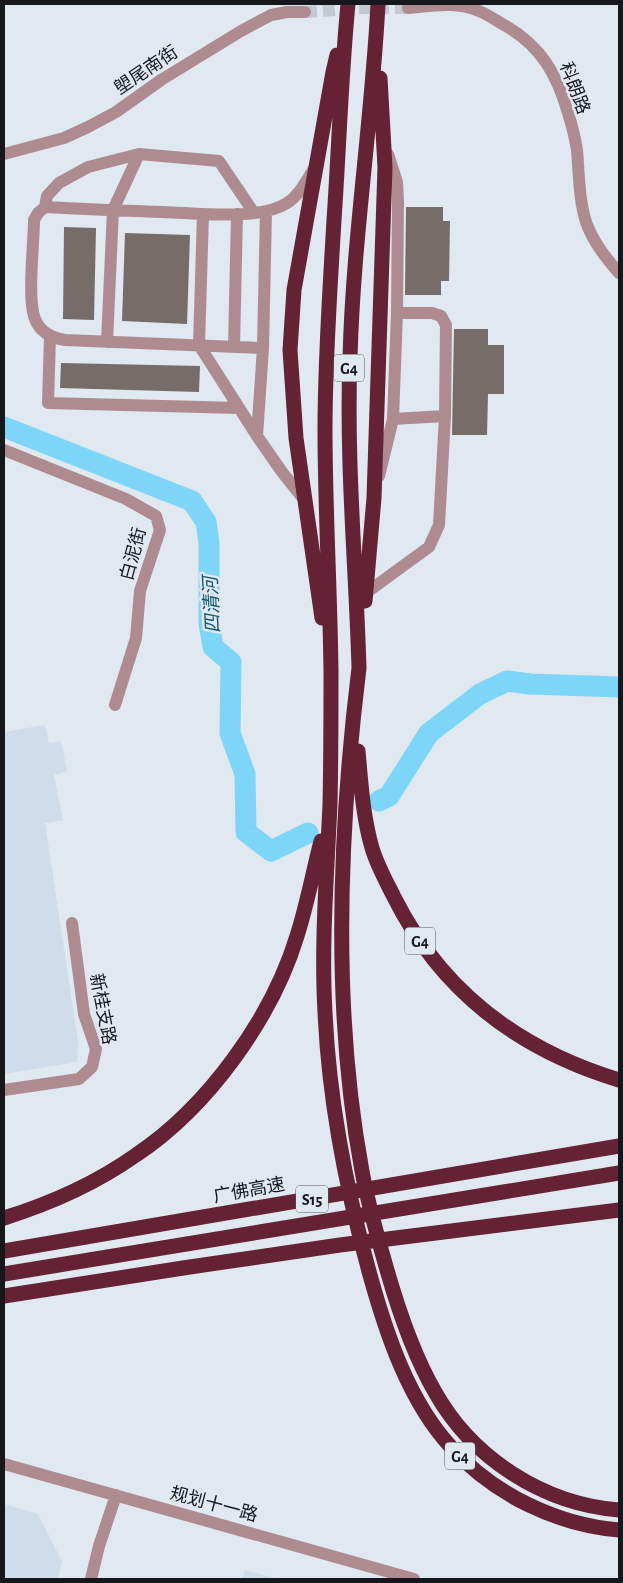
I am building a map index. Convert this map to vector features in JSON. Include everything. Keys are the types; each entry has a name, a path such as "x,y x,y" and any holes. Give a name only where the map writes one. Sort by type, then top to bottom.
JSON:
{"highway":[{"name":"G4","path":"348,4 345,27 326,356 325,429 331,672 330,800 324,917 324,1011 332,1103 342,1162 358,1235 377,1300 402,1369 413,1392 450,1447 474,1469 501,1489 536,1508 568,1520 619,1530"},
{"name":"G4","path":"378,4 356,255 350,358 349,430 359,668 354,707 364,816 372,850 400,910 417,938 465,994 516,1035 548,1053 587,1070 619,1080"},
{"path":"331,672 296,438 290,350 294,290 333,72 345,27"},
{"path":"359,668 374,498 385,167 377,29"},
{"path":"354,707 344,838 342,946 344,1022 352,1107 362,1172 376,1234 394,1294 423,1370 435,1393 453,1420 473,1442 524,1482 578,1503 619,1510"},
{"path":"4,1218 45,1205 96,1180 137,1155 172,1126 232,1062 257,1027 279,982 297,937 330,800"},
{"name":"广佛高速","path":"4,1251 619,1146"},
{"name":"S15","path":"4,1274 619,1173"},
{"path":"4,1296 300,1251 619,1210"}],"street":[{"name":"科朗路","path":"408,8 446,4 479,11 513,30 538,51 557,79 570,120 576,147 586,222 592,236 606,258 619,273"},
{"name":"塱尾南街","path":"4,154 64,138 88,127 116,112 162,80 270,15 287,12 305,12"},
{"path":"374,498 393,419 397,313 397,192 396,182 384,143"},
{"path":"107,342 113,210 139,154"},
{"path":"257,436 262,348 260,212 219,161 139,154 88,167 59,183 47,196 45,207 34,220 31,299 34,318 41,329 50,336 65,340 262,348"},
{"path":"45,207 203,214 260,212 287,203 296,196 316,165"},
{"path":"203,214 199,345 257,436 306,502"},
{"path":"234,347 237,214"},
{"path":"366,593 429,547 439,525 445,416 446,324 440,316 432,314 397,313"},
{"path":"50,336 48,403 239,408"},
{"path":"393,419 445,416"},
{"name":"白泥街","path":"4,450 126,499 156,516 160,530 140,591 136,638 115,705"},
{"name":"新桂支路","path":"4,1090 79,1079 92,1067 96,1049 84,1014 72,923"},
{"name":"规划十一路","path":"4,1464 414,1579"},
{"path":"91,1579 99,1546 116,1495"}],"shaded area":[{"path":"45,725 49,743 61,741 67,771 54,775 63,820 45,823 78,1042 77,1062 4,1074 4,732"},
{"path":"4,1504 38,1514 62,1561 58,1579 4,1579"},
{"path":"245,1570 279,1579 242,1579"}],"building":[{"path":"406,207 443,207 443,221 450,221 449,281 441,281 441,295 405,295"},
{"path":"64,227 96,228 94,320 63,319"},
{"path":"125,233 190,235 187,324 122,321"},
{"path":"454,329 488,329 488,345 504,345 504,394 488,394 487,435 452,435"},
{"path":"61,363 200,366 199,392 60,388"}],"waterway":[{"name":"四清河","path":"4,427 192,501 206,522 209,543 209,623 213,647 231,662 230,733 245,774 246,832 271,851 308,833"},
{"name":"四清河","path":"379,801 389,796 429,733 480,694 507,681 530,684 619,687"}],"tunnel":[{"path":"305,12 363,8 408,8"}]}
